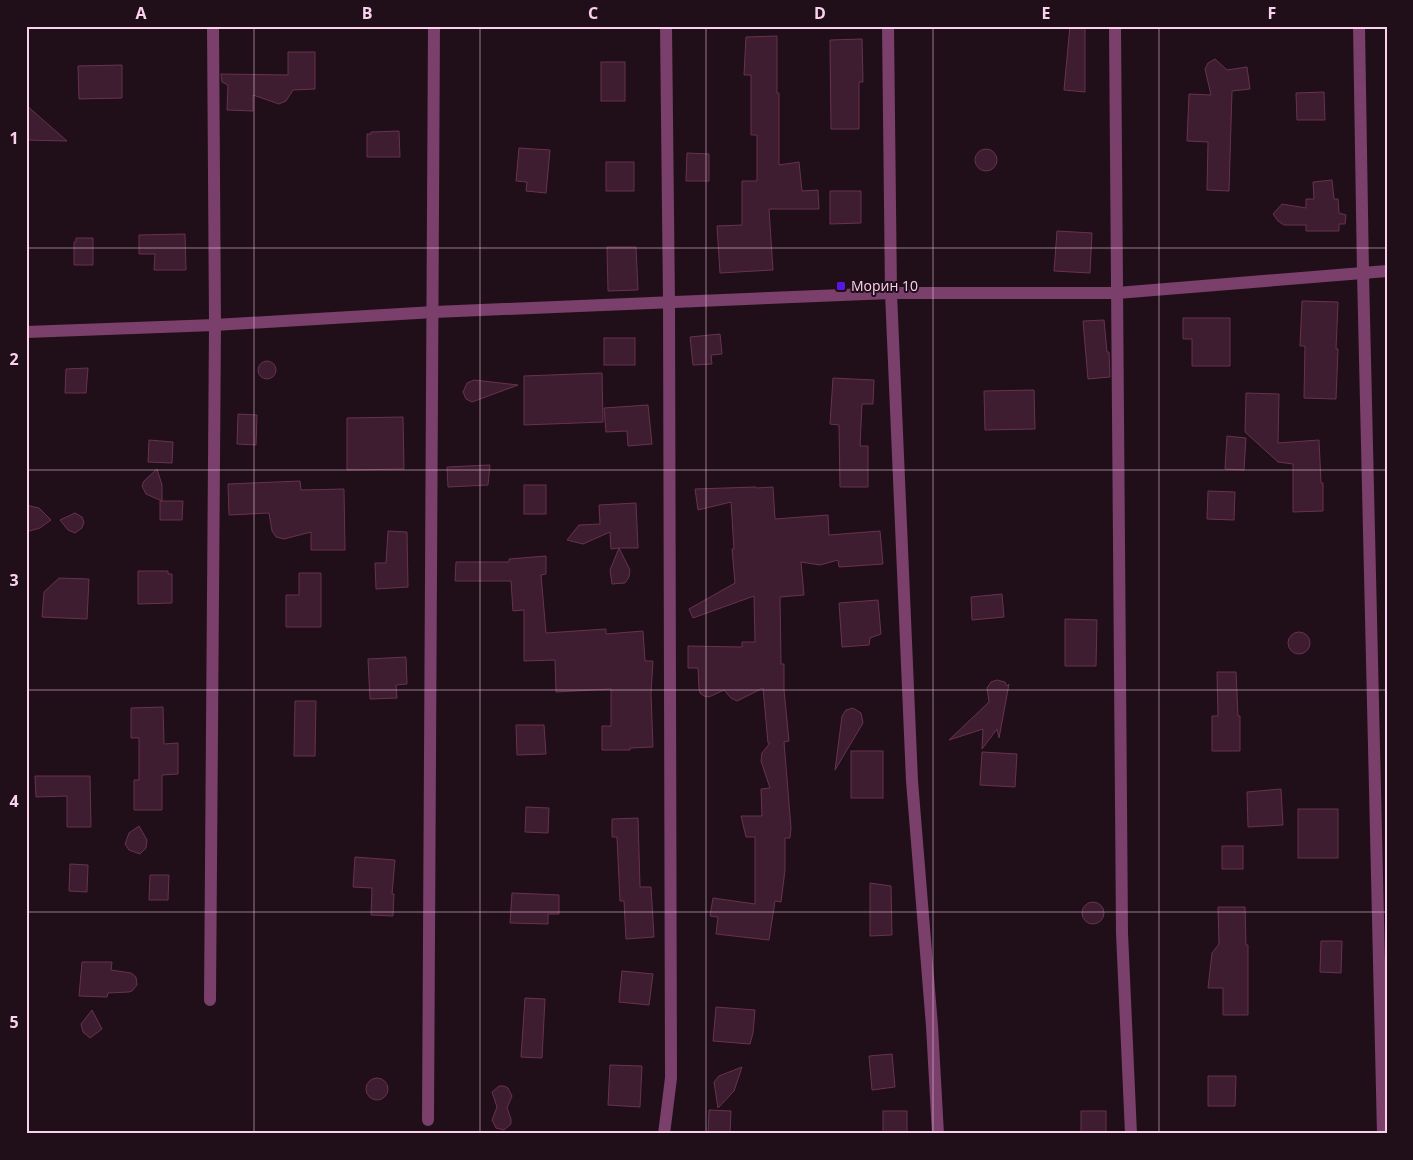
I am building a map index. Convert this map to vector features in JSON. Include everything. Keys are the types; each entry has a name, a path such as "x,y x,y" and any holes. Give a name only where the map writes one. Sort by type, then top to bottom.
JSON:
{"street":[{"path":"210,1000 215,325 213,26"},
{"path":"428,1120 434,312 434,26"},
{"path":"664,1134 670,1078 669,303 666,26"},
{"path":"888,26 891,293 912,781 932,1026 938,1134"},
{"path":"1115,26 1122,933 1131,1134"},
{"path":"1359,26 1383,1134"},
{"path":"26,332 215,325 434,312 891,293 1117,293 1387,271"}],"building":[{"path":"1070,26 1085,26 1085,92 1064,90"},
{"path":"777,36 779,165 799,162 802,191 818,190 819,209 769,209 773,270 720,273 717,226 742,225 742,181 757,181 757,135 751,135 751,75 744,75 746,37"},
{"path":"862,39 863,82 859,82 859,129 831,129 830,40"},
{"path":"288,52 315,52 315,89 293,90 286,101 279,104 253,95 253,111 227,110 228,85 222,82 221,74 288,75"},
{"path":"1215,59 1227,70 1247,67 1250,89 1232,91 1229,191 1207,190 1208,142 1187,141 1189,94 1211,95 1205,69 1208,63"},
{"path":"601,62 625,62 625,101 601,101"},
{"path":"122,65 122,98 79,99 78,66"},
{"path":"1324,92 1325,120 1297,120 1296,93"},
{"path":"26,105 67,141 26,140"},
{"path":"399,131 400,157 367,157 367,134 371,134 371,132"},
{"path":"519,148 550,150 546,193 526,191 527,182 516,181"},
{"path":"986,149 994,152 997,160 994,168 986,171 978,168 975,160 978,152"},
{"path":"687,153 709,154 709,181 686,181"},
{"path":"606,162 634,162 634,191 606,191"},
{"path":"1332,180 1334,199 1338,199 1339,213 1346,215 1345,224 1339,224 1339,231 1306,231 1306,225 1284,225 1273,214 1282,204 1306,208 1306,199 1314,199 1313,182"},
{"path":"830,191 861,191 861,223 830,224"},
{"path":"1057,231 1092,233 1090,273 1054,271"},
{"path":"185,234 186,270 154,270 155,254 139,254 139,235"},
{"path":"76,238 93,238 93,265 74,265 74,242 76,242"},
{"path":"607,247 636,247 638,290 608,291"},
{"path":"1302,301 1338,302 1336,399 1304,398 1305,346 1300,346"},
{"path":"1183,318 1230,318 1230,366 1192,366 1192,339 1183,339"},
{"path":"1104,320 1107,352 1109,352 1110,377 1088,379 1083,321"},
{"path":"720,334 722,354 711,355 712,364 693,365 690,337"},
{"path":"604,338 635,338 635,365 604,365"},
{"path":"263,361 271,361 276,366 274,377 263,379 258,374 258,366"},
{"path":"88,368 86,393 65,393 66,369"},
{"path":"602,373 603,422 524,425 524,376"},
{"path":"833,378 874,380 873,404 862,404 860,446 868,446 868,487 840,487 839,425 830,424"},
{"path":"474,380 518,385 472,402 466,399 463,392 467,383"},
{"path":"1034,390 1035,429 985,430 984,391"},
{"path":"1246,393 1279,394 1278,443 1319,440 1321,483 1323,483 1323,511 1293,512 1293,464 1278,462 1245,432"},
{"path":"648,405 652,444 628,446 627,431 606,432 604,408"},
{"path":"238,414 257,415 256,445 237,444"},
{"path":"403,417 404,469 347,470 347,418"},
{"path":"1227,436 1246,438 1244,470 1225,469"},
{"path":"149,440 173,442 172,463 148,462"},
{"path":"490,465 488,485 448,487 447,467"},
{"path":"157,469 162,485 162,501 146,494 142,486 144,481"},
{"path":"300,481 301,490 344,489 345,550 311,550 311,532 284,539 276,537 272,531 269,513 229,515 228,484"},
{"path":"524,485 546,485 546,514 524,514"},
{"path":"773,487 775,519 828,515 829,535 880,531 883,564 839,567 838,560 820,565 801,562 804,595 780,597 781,664 784,664 784,690 789,741 784,742 791,828 790,838 785,838 785,870 781,902 775,901 769,940 716,934 718,917 710,916 713,898 755,904 755,837 746,837 741,816 762,816 761,789 770,788 761,761 762,753 770,743 768,743 763,688 737,701 731,698 724,690 709,697 704,696 700,693 699,689 698,668 688,668 688,646 742,647 742,642 755,642 754,596 693,618 689,609 735,583 731,502 698,510 695,489"},
{"path":"1208,491 1235,492 1234,520 1207,519"},
{"path":"160,501 183,501 182,520 160,520"},
{"path":"636,503 638,548 611,549 610,532 583,544 567,540 579,525 600,524 599,505"},
{"path":"26,505 39,508 51,520 40,528 26,532"},
{"path":"75,513 82,517 84,522 82,528 75,533 68,530 60,520"},
{"path":"388,531 407,532 408,587 376,589 375,563 386,563"},
{"path":"619,548 630,570 629,577 625,583 612,584 610,570"},
{"path":"546,556 546,574 541,575 546,633 606,629 606,634 643,631 645,661 653,661 651,694 653,747 630,748 630,750 602,750 602,726 611,726 611,689 556,692 555,660 524,661 524,610 513,611 511,581 455,581 456,562 509,562 509,559"},
{"path":"138,571 168,571 168,574 172,574 172,603 138,604"},
{"path":"299,573 321,573 321,627 286,627 286,595 299,595"},
{"path":"59,578 89,579 87,619 42,617 44,592"},
{"path":"1002,594 1004,617 972,620 971,597"},
{"path":"878,600 881,634 870,638 869,645 842,647 839,603"},
{"path":"1065,619 1097,620 1096,666 1065,666"},
{"path":"1299,632 1307,635 1310,643 1307,651 1299,654 1291,651 1288,643 1291,635"},
{"path":"406,657 407,684 396,685 397,698 370,699 368,659"},
{"path":"1217,672 1236,672 1238,716 1240,716 1240,751 1212,751 1212,716 1218,716"},
{"path":"997,680 1005,682 1007,686 1009,684 999,738 997,729 982,749 983,729 949,740 989,702 987,688 991,682"},
{"path":"295,701 316,701 315,756 294,756"},
{"path":"163,707 164,744 178,743 178,774 162,775 162,810 134,810 134,780 139,780 139,738 131,738 131,708"},
{"path":"853,708 861,713 863,723 835,770 842,716 846,710"},
{"path":"516,725 544,725 546,754 517,755"},
{"path":"851,751 883,751 883,798 851,798"},
{"path":"982,752 1017,754 1015,787 980,785"},
{"path":"35,776 90,776 91,827 67,827 67,796 36,797"},
{"path":"1281,789 1283,825 1248,827 1247,792"},
{"path":"526,807 549,808 548,833 525,832"},
{"path":"1298,809 1338,809 1338,858 1298,858"},
{"path":"638,818 640,887 651,887 654,937 626,939 624,901 620,901 617,837 612,837 612,819"},
{"path":"139,826 147,840 146,848 140,854 129,850 125,844 129,833"},
{"path":"1222,846 1243,846 1243,869 1222,869"},
{"path":"355,857 395,860 392,894 394,894 393,916 371,915 372,888 353,887"},
{"path":"70,864 88,865 87,892 69,891"},
{"path":"150,875 169,875 168,900 149,900"},
{"path":"870,883 891,886 892,935 870,936"},
{"path":"512,893 559,895 559,914 548,914 548,924 510,923"},
{"path":"1093,902 1103,909 1104,913 1097,923 1093,924 1083,917 1082,913 1089,903"},
{"path":"1218,907 1245,907 1246,945 1248,945 1248,1015 1223,1015 1223,988 1208,988 1212,953 1219,944"},
{"path":"1321,941 1342,941 1341,973 1320,972"},
{"path":"82,962 112,962 111,970 131,973 136,977 137,985 132,991 108,993 107,997 79,996"},
{"path":"622,971 653,974 649,1005 619,1002"},
{"path":"525,998 545,999 542,1058 521,1057"},
{"path":"716,1007 755,1010 750,1044 713,1041"},
{"path":"92,1010 102,1029 90,1038 83,1032 81,1024"},
{"path":"892,1054 895,1087 872,1090 869,1056"},
{"path":"610,1065 642,1066 640,1107 608,1105"},
{"path":"742,1067 734,1091 718,1108 714,1082 719,1076"},
{"path":"1208,1076 1236,1076 1235,1106 1208,1106"},
{"path":"373,1078 381,1078 388,1085 388,1093 381,1100 373,1100 366,1093 366,1085"},
{"path":"499,1086 508,1088 512,1096 507,1108 511,1124 504,1130 496,1128 492,1120 497,1107 492,1092"},
{"path":"709,1110 731,1111 730,1134 708,1134"},
{"path":"883,1111 907,1111 907,1134 883,1134"},
{"path":"1081,1111 1106,1111 1106,1134 1081,1134"}],"place":[{"name":"Морин 10","path":"841,286"}]}
